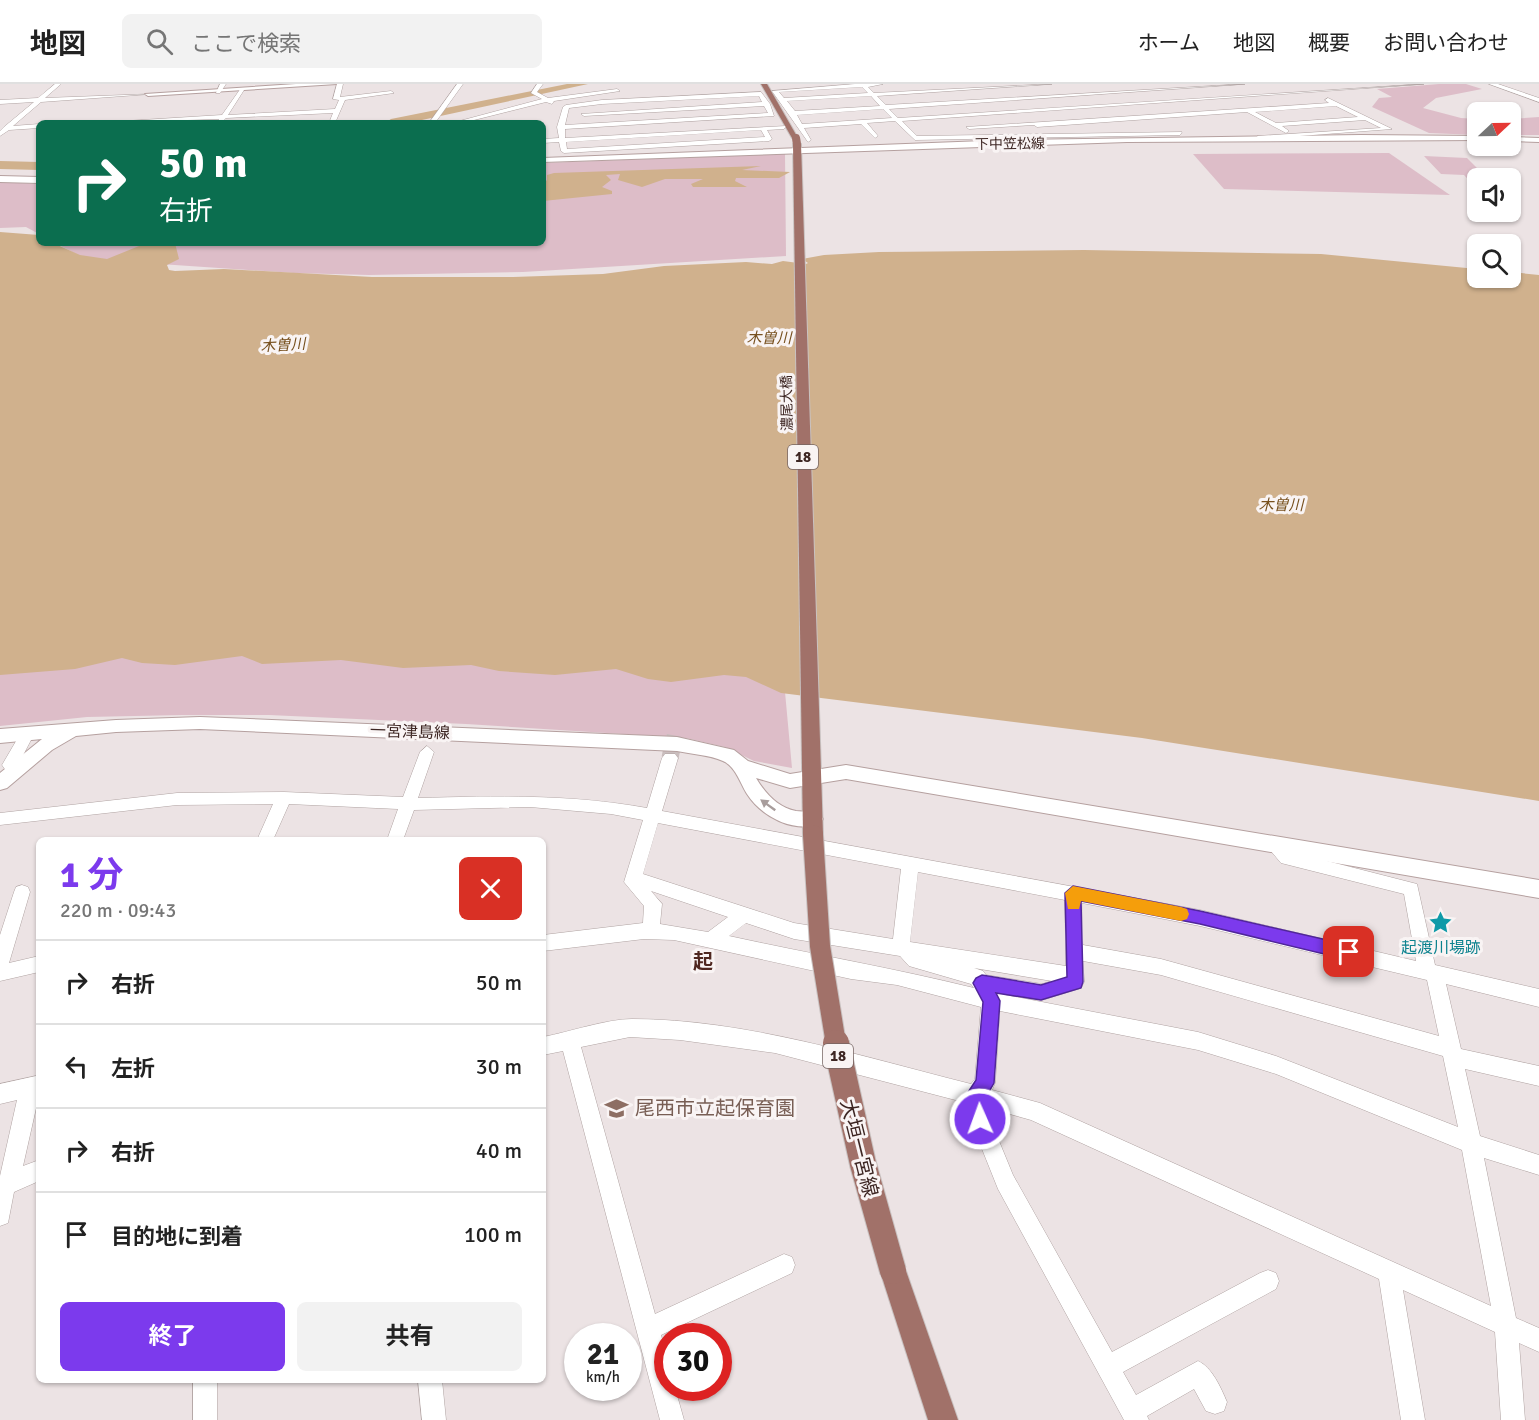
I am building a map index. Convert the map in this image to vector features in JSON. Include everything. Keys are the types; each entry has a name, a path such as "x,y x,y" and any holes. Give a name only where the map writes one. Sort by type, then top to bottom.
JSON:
{"main road":[{"path":"145,95 156,84"},
{"path":"145,95 334,84"},
{"name":"18","path":"767,90 797,146"},
{"path":"624,156 781,133 808,140 963,145"},
{"name":"下中笠松線","path":"546,160 797,146 963,145 1259,137 1467,138"},
{"path":"1521,139 1539,140"},
{"name":"濃尾大橋","path":"797,146 812,769"},
{"path":"0,179 36,180"},
{"name":"一宮津島線","path":"0,736 116,726 200,723 630,741 699,748 728,755 742,766 790,781 812,769 846,772 1539,889"},
{"path":"0,783 45,745 75,730"},
{"path":"742,766 752,790 763,803 813,827"},
{"name":"大垣一宮線","path":"812,769 817,919 830,1014 846,1098 893,1271 943,1420"}],"street":[{"path":"0,134 4,128 57,84"},
{"path":"218,92 224,84"},
{"path":"340,84 336,99 367,92 391,93"},
{"path":"434,120 460,84"},
{"path":"540,84 535,94 566,107 767,90 880,84"},
{"path":"782,100 815,102 986,86 1049,84"},
{"path":"793,112 1242,84"},
{"path":"1259,137 1389,129 1295,84"},
{"path":"801,126 1422,84"},
{"path":"1492,84 1539,100"},
{"path":"862,85 915,138 1180,133"},
{"path":"1106,85 1180,133"},
{"path":"1203,85 1286,131"},
{"path":"986,86 1048,134"},
{"path":"658,89 679,144"},
{"path":"221,120 241,90"},
{"path":"467,120 546,100 629,90"},
{"path":"767,90 782,100 793,112 808,140"},
{"path":"767,90 767,104 781,133"},
{"path":"0,102 145,95"},
{"path":"131,107 145,95"},
{"path":"1527,96 1539,95"},
{"path":"333,120 343,98"},
{"path":"563,115 767,104"},
{"path":"966,128 1337,104"},
{"path":"566,107 560,128 564,151 769,139 763,128"},
{"path":"153,120 337,111"},
{"path":"119,120 124,114"},
{"path":"560,128 772,115"},
{"path":"1276,125 1366,118"},
{"path":"862,122 875,136"},
{"path":"4,128 36,126"},
{"path":"546,141 763,128 781,133"},
{"path":"909,132 943,129"},
{"path":"1064,142 1130,135 1180,133"},
{"path":"14,771 10,765 24,740"},
{"path":"396,837 426,752"},
{"path":"651,931 653,903 632,882 670,758"},
{"path":"266,837 284,798"},
{"path":"0,819 177,799 284,798 409,804 530,801 653,814 910,865 1200,918 1539,998"},
{"path":"1273,844 1287,858 1411,889 1452,1053 1506,1325 1513,1420"},
{"path":"910,865 901,944 915,960 977,977 992,1001 985,1083 976,1094 980,1119 1005,1182 1135,1416 1198,1373 1215,1402"},
{"path":"634,878 794,931 1075,976"},
{"path":"0,963 22,892"},
{"path":"982,983 1041,992 1075,982 1073,893"},
{"path":"710,941 743,915"},
{"path":"546,943 651,931 674,932 851,971 897,977 992,1001 1233,1050 1471,1143 1539,1165"},
{"path":"1075,951 1172,970 1452,1053 1539,1076"},
{"path":"0,974 36,965"},
{"path":"546,1046 630,1028 690,1032 775,1044 1033,1110 1539,1340"},
{"path":"570,1042 672,1420"},
{"path":"0,1094 34,1086 4,1186 0,1215"},
{"path":"4,1186 36,1171"},
{"path":"647,1330 784,1265"},
{"path":"1389,1272 1413,1420"},
{"path":"1108,1367 1268,1281"},
{"path":"205,1383 205,1420"},
{"path":"430,1383 434,1420"}],"shaded area":[{"path":"1466,84 1482,89 1436,98 1423,108 1467,118 1467,135 1429,133 1372,107 1379,98 1392,97 1377,89"},
{"path":"1539,117 1539,135 1521,135 1521,118"},
{"path":"1389,153 1450,195 1224,189 1193,154"},
{"path":"785,154 786,256 523,272 369,275 294,273 86,259 61,246 546,246 546,163"},
{"path":"1424,156 1467,158 1477,168 1467,168 1467,178 1464,175 1441,174"},
{"path":"0,182 36,184 36,232 26,227 0,228"},
{"path":"177,653 589,662 745,675 785,692 792,768 754,761 725,747 686,738 466,724 269,715 182,715 87,717 0,726 0,660"}],"water":[{"path":"761,166 742,170 790,172 779,178 736,178 735,181 747,187 693,187 691,184 703,179 665,179 642,187 618,180 620,174 606,175 611,180 602,187 612,191 612,194 546,201 547,175"},
{"name":"木曽川","path":"0,232 36,235 36,246 60,246 80,255 107,259 139,246 176,246 179,259 167,265 169,270 175,271 224,269 372,277 513,277 603,274 664,266 746,262 772,264 783,261 806,264 808,263 802,259 824,255 879,252 1084,250 1321,254 1467,268 1467,288 1521,288 1521,273 1539,275 1539,801 1142,738 781,693 746,677 724,675 671,682 648,679 616,669 555,675 499,671 471,665 403,668 341,660 262,664 242,656 175,665 142,663 122,658 75,669 0,675"}],"waterway":[{"path":"406,120 583,84"},
{"path":"0,165 36,166"}],"tunnel":[{"path":"671,749 674,734"},
{"path":"670,758 672,748"}],"slow traffic":[{"path":"1074,905 1073,893 1181,914"}],"place":[{"name":"起渡川場跡","path":"1441,923"},
{"name":"尾西市立起保育園","path":"617,1108"}],"district":[{"name":"起","path":"703,961"}],"route":[{"path":"980,1119 976,1094 985,1083 992,1001 982,983 1041,992 1075,982 1073,893 1200,918 1349,952"}]}
